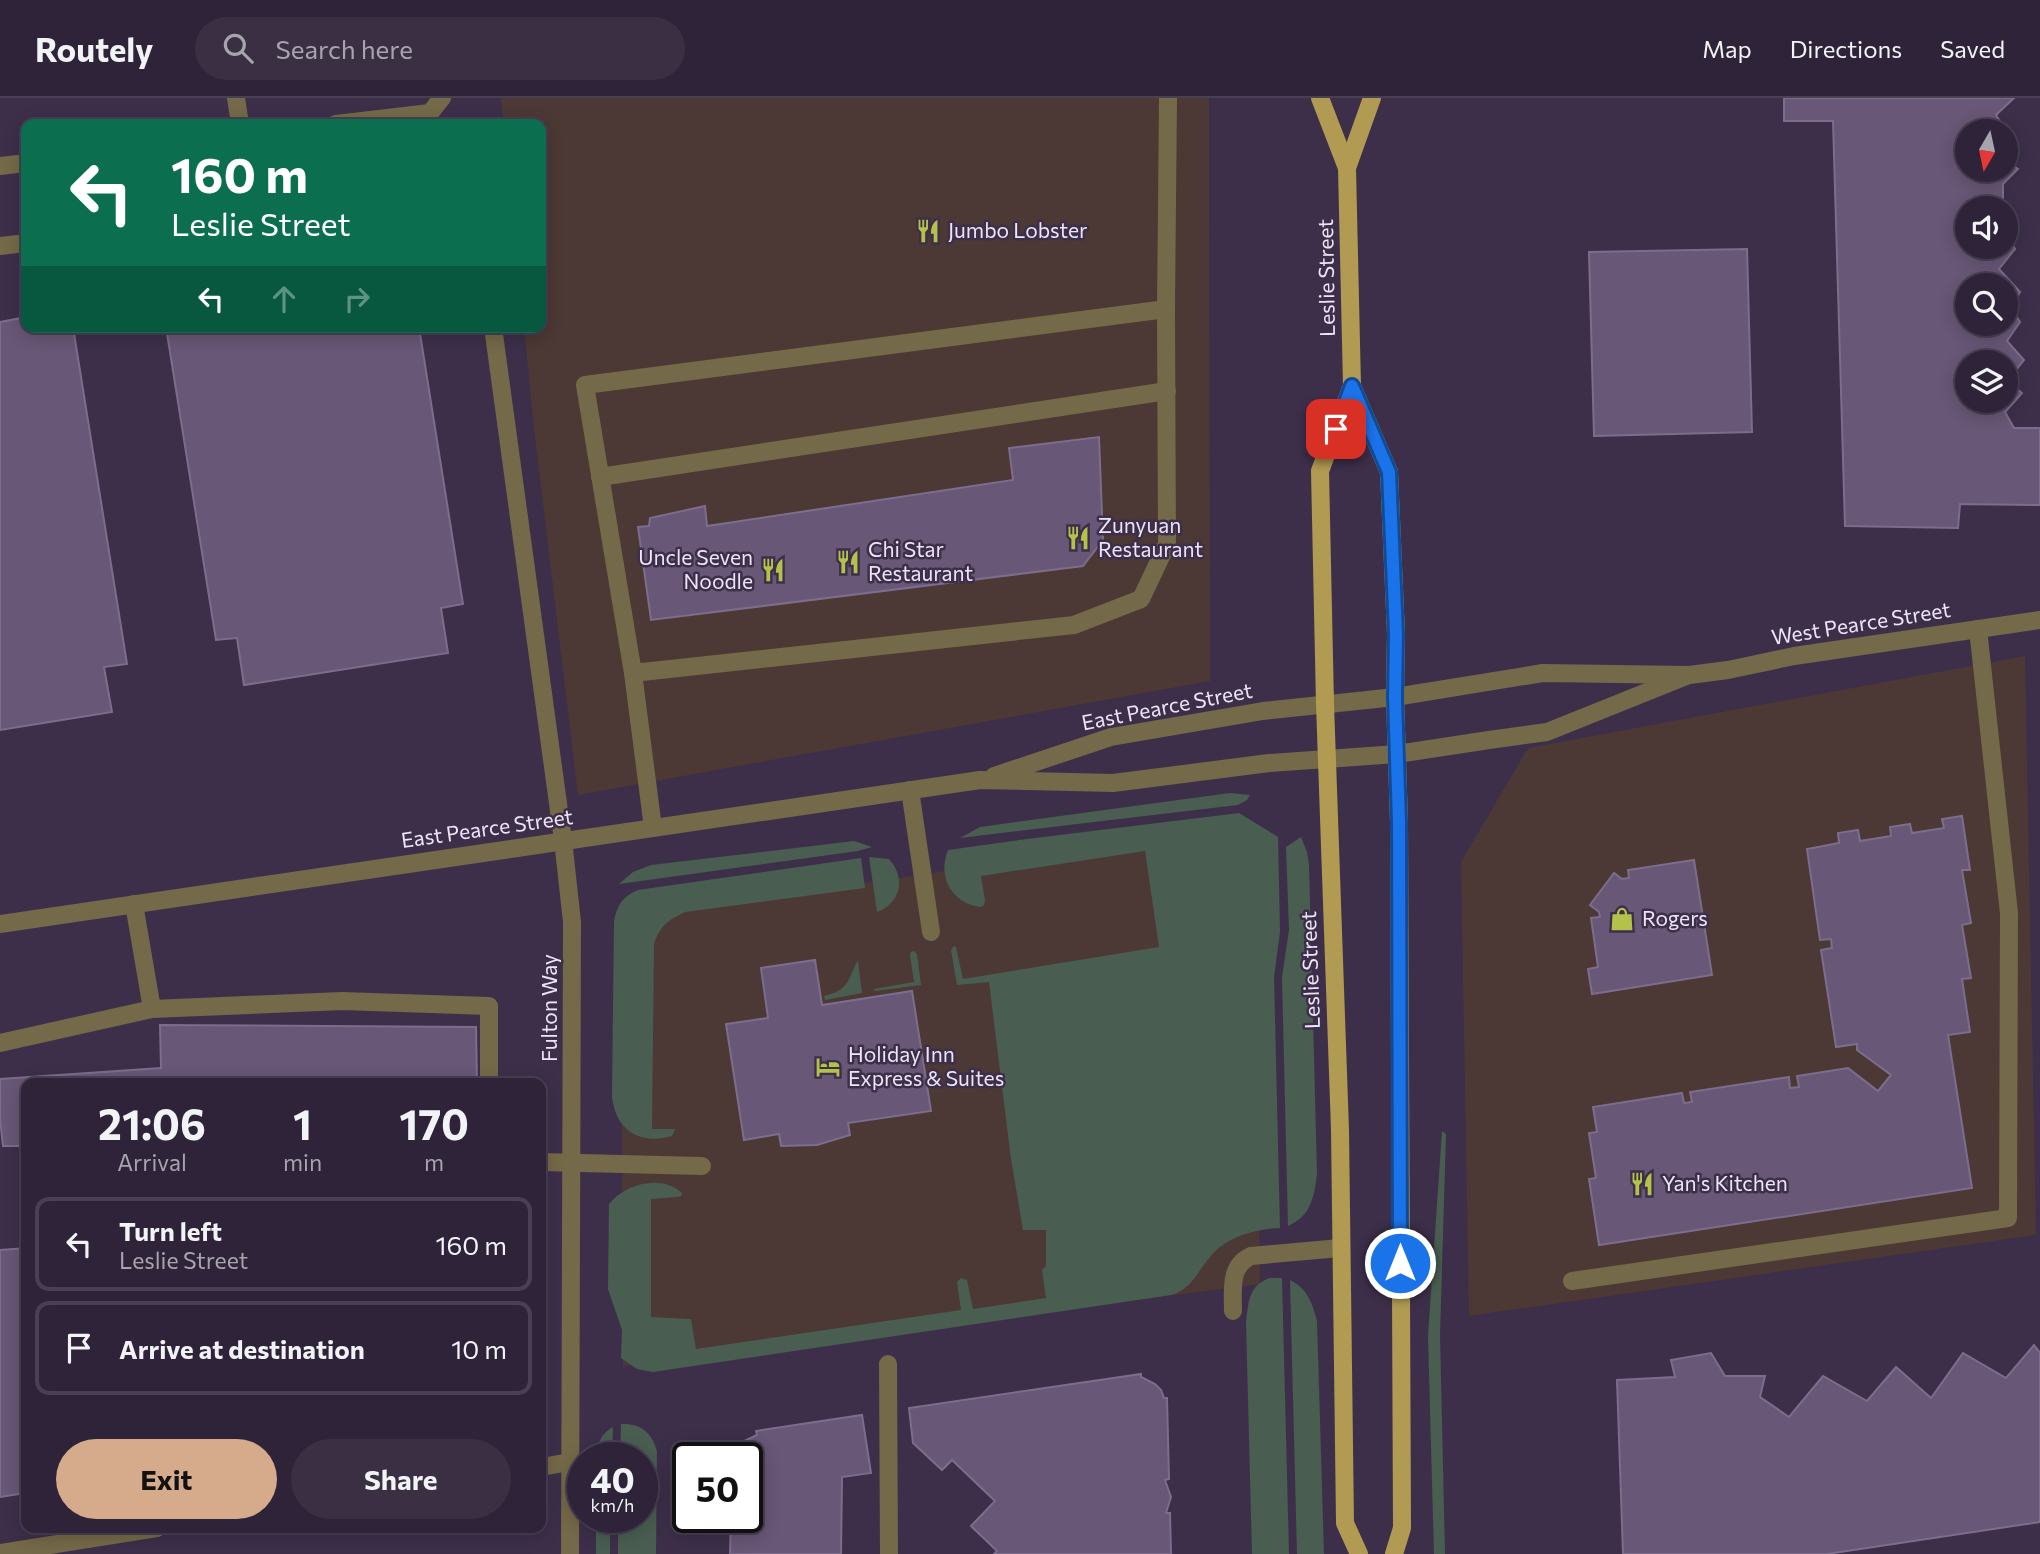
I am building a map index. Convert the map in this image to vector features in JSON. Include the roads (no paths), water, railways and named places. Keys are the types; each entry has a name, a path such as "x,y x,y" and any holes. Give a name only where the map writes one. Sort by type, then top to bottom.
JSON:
{"main road":[{"name":"Leslie Street","path":"1320,98 1347,168 1352,386 1320,471 1339,1117 1345,1523 1359,1554"},
{"name":"Leslie Street","path":"1347,168 1372,98"},
{"name":"Leslie Street","path":"1352,386 1389,472 1396,634 1402,1528 1395,1554"}],"street":[{"path":"236,98 239,119"},
{"path":"378,119 429,113 442,98"},
{"path":"634,673 1074,625 1141,599 1167,544 1168,98"},
{"path":"0,166 21,164"},
{"path":"0,246 21,244"},
{"path":"653,828 634,673 585,384 1166,309"},
{"name":"Fulton Way","path":"494,333 572,922 570,1442"},
{"path":"600,477 1167,391"},
{"name":"West Pearce Street","path":"1325,704 1395,698 1543,673 1689,675 1794,656 2040,620"},
{"path":"1572,1281 2008,1218 2010,913 1978,629"},
{"name":"West Pearce Street","path":"1327,759 1397,754 1547,732 1689,675"},
{"name":"East Pearce Street","path":"980,780 1111,737 1263,711 1325,704"},
{"name":"East Pearce Street","path":"0,924 980,780 1113,783 1269,763 1327,759"},
{"path":"909,790 931,932"},
{"path":"134,904 152,1009"},
{"path":"0,1043 152,1009 342,1001 489,1006 489,1078"},
{"path":"546,1162 702,1166"},
{"path":"1233,1311 1234,1275 1242,1260 1251,1256 1340,1248"},
{"path":"888,1364 889,1554"},
{"path":"546,1465 567,1462"},
{"path":"0,1553 126,1533"},
{"name":"Fulton Way","path":"570,1533 570,1554"}],"place":[{"name":"Jumbo Lobster","path":"928,231"},
{"name":"Zunyuan Restaurant","path":"1078,538"},
{"name":"Chi Star Restaurant","path":"848,562"},
{"name":"Uncle Seven Noodle","path":"773,570"},
{"name":"Rogers","path":"1622,919"},
{"name":"Holiday Inn Express & Suites","path":"828,1067"},
{"name":"Yan's Kitchen","path":"1642,1184"}]}
